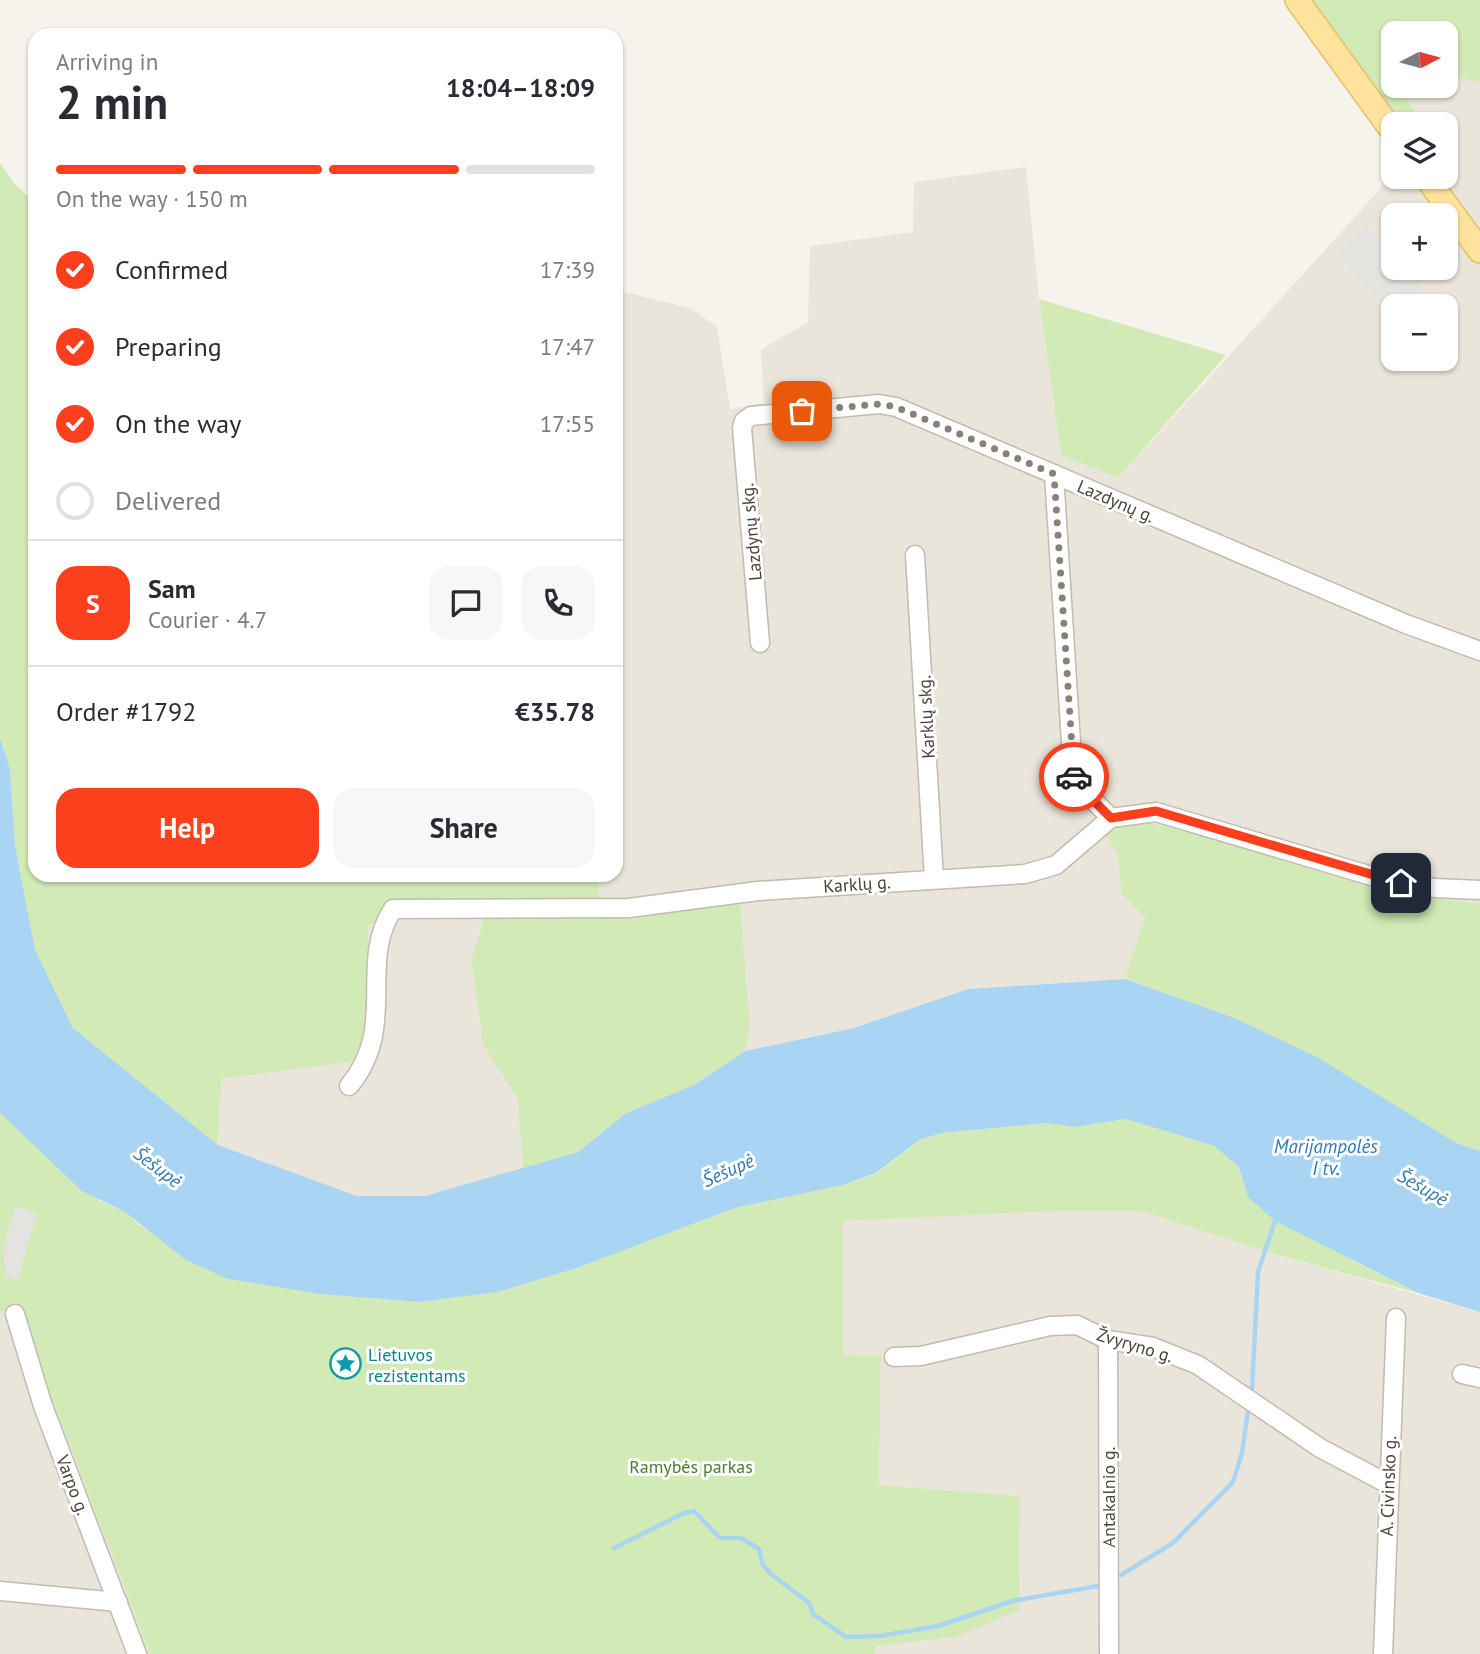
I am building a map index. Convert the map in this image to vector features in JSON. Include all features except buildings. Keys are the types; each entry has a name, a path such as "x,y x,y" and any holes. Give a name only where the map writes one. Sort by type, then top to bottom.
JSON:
{"main road":[{"path":"1297,0 1381,116"},
{"path":"1435,189 1480,251"}],"street":[{"name":"Lazdynų g.","path":"744,421 751,416 764,414 880,404 896,407 1406,624 1480,651"},
{"name":"Lazdynų skg.","path":"744,421 742,428 760,643"},
{"path":"1054,474 1073,774 1079,786 1111,818 1156,811 1375,877 1435,888 1480,890"},
{"name":"Karklų skg.","path":"915,555 934,879"},
{"name":"Karklų g.","path":"349,1086 370,1055 376,1027 379,942 393,909 629,908 758,891 1025,874 1056,865 1111,818"},
{"name":"Varpo g.","path":"15,1314 43,1406 137,1654"},
{"name":"A. Civinsko g.","path":"1383,1654 1396,1318"},
{"name":"Žvyryno g.","path":"894,1357 921,1356 1050,1326 1077,1325 1108,1340 1153,1348 1198,1365 1320,1448 1388,1484"},
{"name":"Antakalnio g.","path":"1108,1340 1109,1654"},
{"path":"1462,1374 1480,1378"},
{"path":"0,1591 118,1602"}],"shaded area":[{"path":"1458,77 1480,82 1480,903 1438,900 1387,891 1147,822 1107,836 1118,854 1121,893 1145,918 1125,979 968,989 854,1028 745,1051 750,1029 740,900 613,917 599,894 598,882 623,882 623,292 690,308 717,327 730,409 764,403 761,350 808,322 810,246 913,232 914,182 1026,167 1039,299 1061,455 1118,478 1381,188 1458,189 1458,112 1415,112 1406,98 1458,98"},
{"path":"1367,226 1381,242 1381,280 1415,280 1423,289 1417,294 1381,294 1381,302 1337,252"},
{"path":"398,915 484,917 471,959 483,1045 517,1097 523,1168 425,1196 357,1196 218,1145 220,1079 357,1061 369,1026 368,927"},
{"path":"15,1206 37,1214 18,1280 6,1277 3,1248"},
{"path":"1061,1211 1141,1211 1270,1253 1480,1312 1480,1654 876,1654 874,1646 956,1637 1020,1496 879,1485 881,1357 843,1355 843,1221"},
{"path":"0,1311 28,1321 51,1396 150,1654 0,1654"}],"green space":[{"path":"1305,0 1480,0 1480,82 1458,77 1458,21 1381,21 1381,98 1406,98 1415,112 1391,112"},
{"path":"0,163 14,183 28,196 28,882 598,882 599,894 614,917 740,899 750,1029 745,1051 694,1085 626,1113 578,1152 523,1168 517,1097 483,1045 471,959 484,918 398,915 368,926 369,1026 357,1061 221,1079 218,1145 73,1028 35,950 15,845 10,769 0,738"},
{"path":"1039,299 1226,355 1118,478 1061,455"},
{"path":"1146,822 1353,881 1437,899 1480,903 1480,1151 1456,1143 1232,1017 1125,979 1145,918 1121,893 1118,854 1106,835 1121,826"},
{"name":"Ramybės parkas","path":"0,1113 100,1201 125,1212 141,1226 228,1279 319,1294 419,1302 498,1292 577,1268 735,1208 843,1185 876,1174 919,1140 942,1133 1046,1123 1075,1127 1126,1119 1214,1146 1239,1167 1248,1197 1353,1261 1418,1293 1270,1253 1141,1211 1061,1211 843,1221 843,1355 881,1356 879,1485 1020,1496 1019,1610 956,1637 875,1646 876,1654 150,1654 51,1396 28,1322 0,1311"}],"water":[{"name":"Marijampolės I tv.","path":"0,738 10,769 15,845 35,950 73,1028 218,1145 357,1196 425,1196 578,1152 626,1113 694,1085 745,1051 854,1028 968,989 1125,979 1232,1017 1317,1057 1456,1143 1480,1151 1480,1312 1418,1293 1275,1221 1248,1197 1239,1167 1214,1146 1126,1119 1075,1127 1046,1123 942,1133 919,1140 876,1173 843,1185 735,1208 577,1268 498,1292 419,1302 319,1294 228,1279 186,1260 125,1212 82,1191 0,1113"}],"waterway":[{"path":"1252,1389 1258,1272 1275,1221"},
{"path":"1121,1575 1173,1543 1233,1482 1242,1453 1248,1411"},
{"path":"614,1548 684,1513 694,1511 720,1538 741,1538 759,1549 763,1565 771,1574 809,1603 813,1614 846,1637 880,1636 938,1626 1012,1601 1098,1586"}],"way so far":[{"path":"802,411 880,404 896,407 1054,474 1074,777"}],"place":[{"name":"Lietuvos rezistentams","path":"345,1364"}],"route":[{"path":"1074,777 1079,786 1111,818 1156,811 1401,883"}],"water label":[{"name":"Šešupė","path":"158,1167"},
{"name":"Šešupė","path":"728,1170"},
{"name":"Šešupė","path":"1423,1187"}]}
